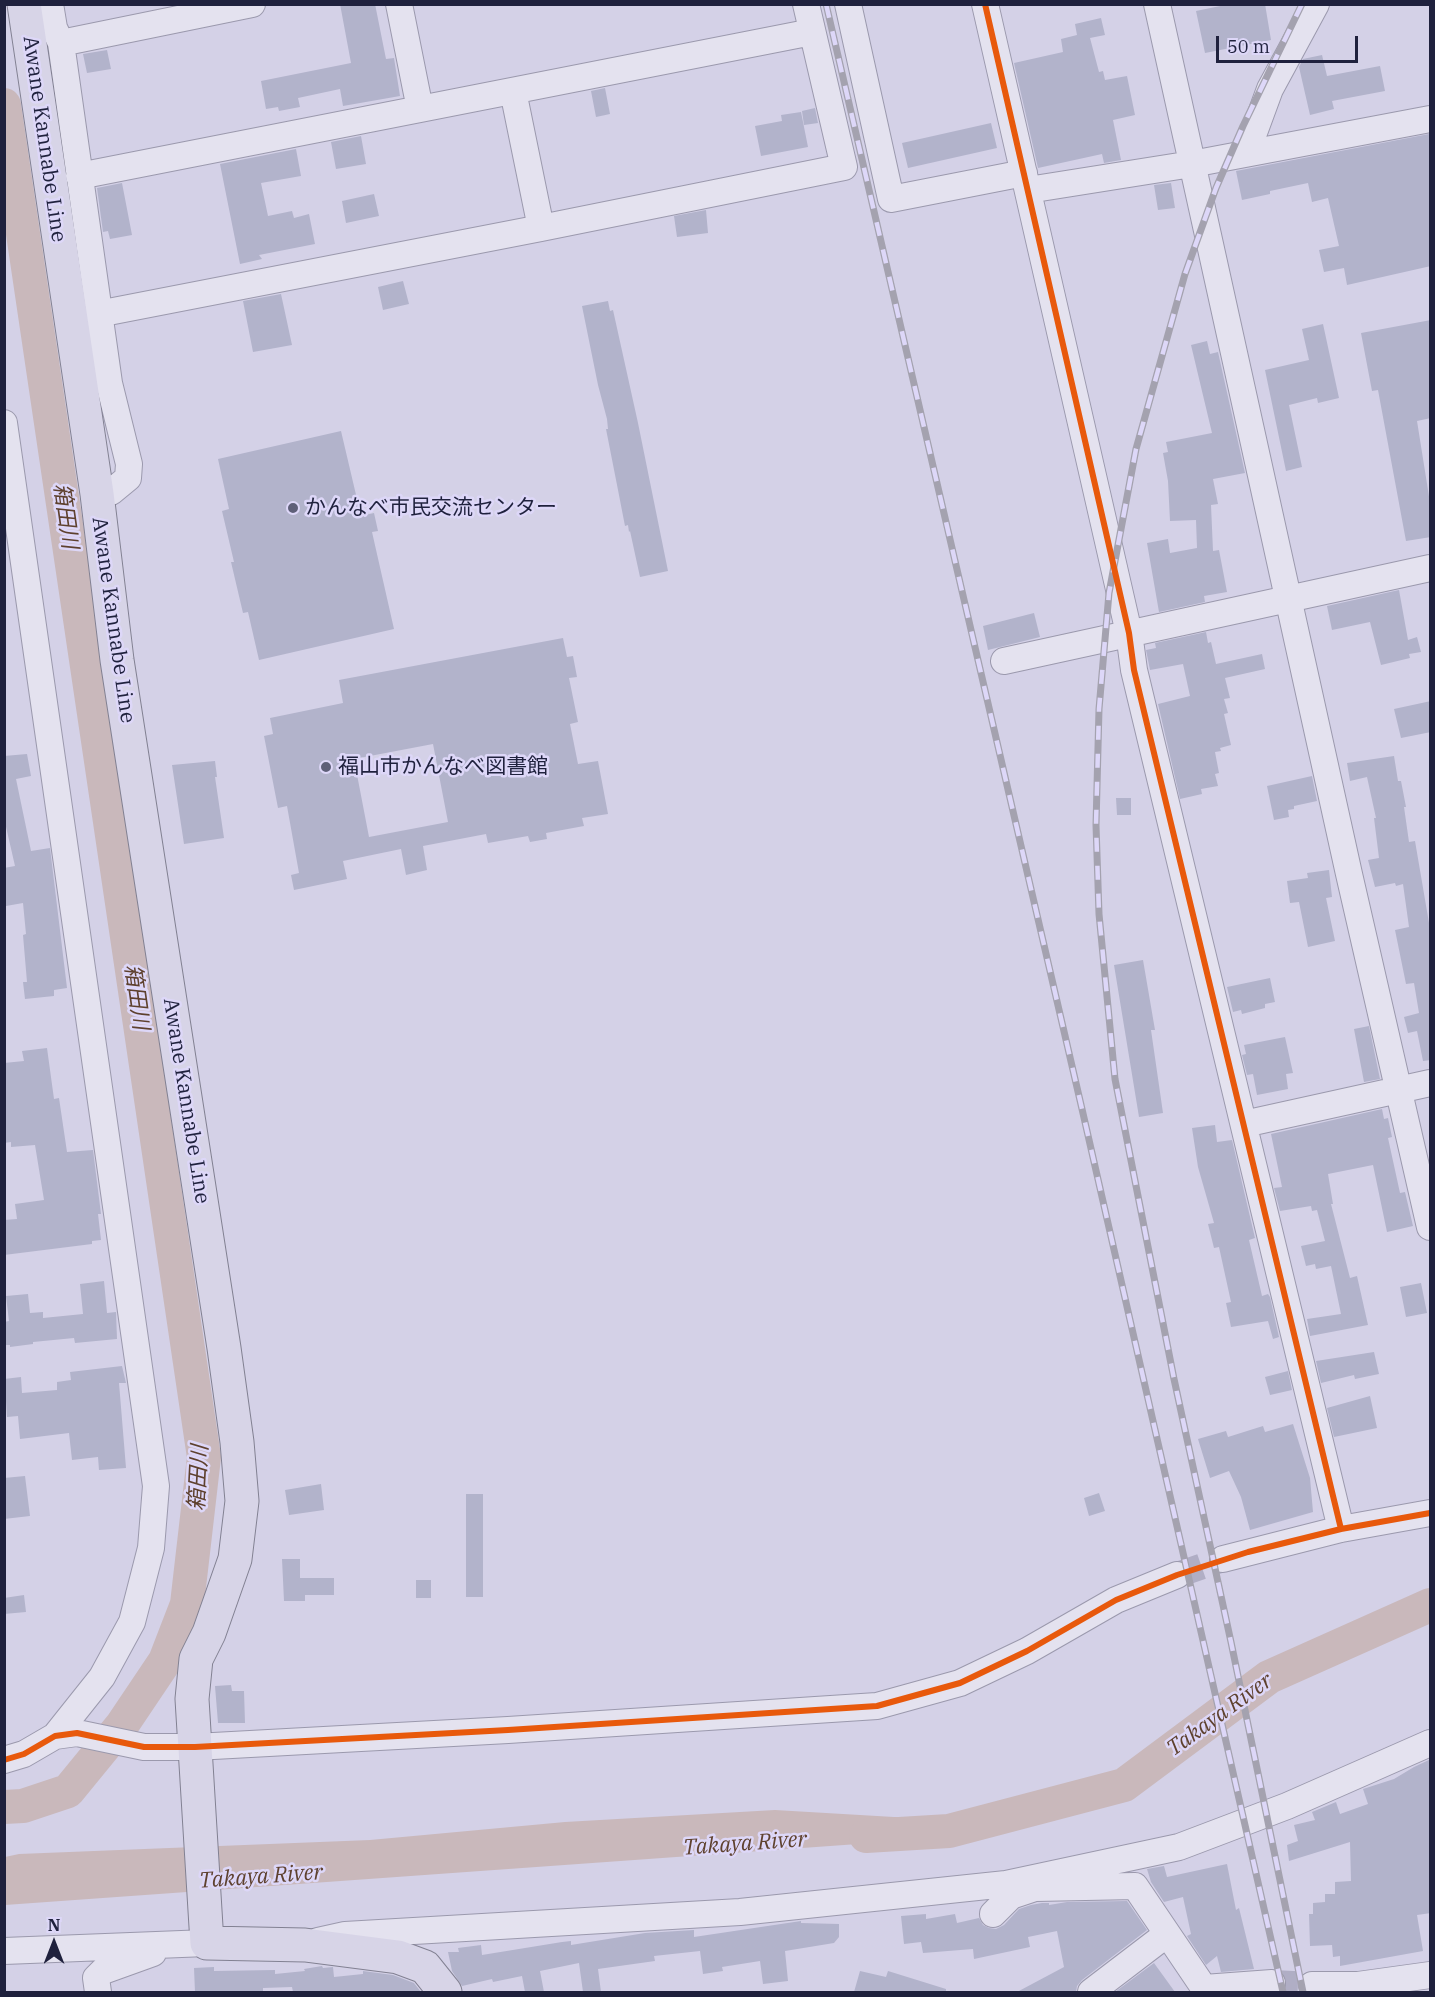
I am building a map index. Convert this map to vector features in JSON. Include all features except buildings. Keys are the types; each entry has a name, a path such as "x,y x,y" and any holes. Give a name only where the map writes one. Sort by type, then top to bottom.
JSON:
{"main road":[{"name":"Awane Kannabe Line","path":"24,4 97,494 117,660 224,1348 241,1489 240,1528 235,1559 209,1633 196,1659 192,1699 207,1939"},
{"path":"207,1939 305,1945 398,1957 425,1967 445,1992"}],"street":[{"path":"50,4 54,28 61,43 109,384 129,464 128,477 111,492 97,494"},
{"path":"61,43 252,4"},
{"path":"399,4 420,109"},
{"path":"98,314 541,228 844,166 806,4"},
{"path":"848,4 891,199 1192,164 1431,119"},
{"path":"985,4 1128,633 1134,670 1341,1529"},
{"path":"1157,4 1349,874 1431,1227"},
{"path":"1248,153 1270,89 1316,4"},
{"path":"79,176 812,32"},
{"path":"513,91 541,228"},
{"path":"4,423 156,1486 151,1548 132,1622 102,1677 66,1734 24,1755 4,1760"},
{"path":"1004,662 1431,567"},
{"path":"1244,1124 1431,1083"},
{"path":"1223,1559 1341,1529 1431,1513"},
{"path":"66,1734 196,1754 508,1730 877,1706 960,1683 1027,1651 1116,1600 1177,1575"},
{"path":"305,1945 345,1935 740,1912 1006,1884 1179,1847 1287,1806 1431,1743"},
{"path":"993,1914 1011,1896 1035,1888 1135,1886 1204,1988 1272,1983"},
{"path":"1098,1990 1167,1934"},
{"path":"4,1951 175,1945 207,1939"},
{"path":"98,1992 96,1978 103,1971 175,1945"},
{"path":"1312,1985 1358,1985 1431,1975"}],"water":[{"path":"775,1810 911,1818 914,1840 5,1905 5,1857 19,1854 370,1840 565,1822"}],"waterway":[{"name":"箱田川","path":"4,105 204,1457 187,1604 165,1661 122,1725 68,1791 23,1806 4,1807"},
{"name":"Takaya River","path":"866,1836 949,1831 1124,1785 1269,1677 1430,1605"}],"tunnel":[{"path":"1177,1575 1223,1559"},
{"path":"1272,1983 1312,1985"}],"railway":[{"path":"826,4 1082,1109 1283,1992"},
{"path":"1302,4 1216,188 1185,274 1136,449 1109,593 1099,709 1096,825 1099,914 1115,1079 1174,1379 1303,1992"}],"cycle path":[{"path":"985,4 1129,633 1134,670 1341,1529"},
{"path":"4,1760 24,1754 55,1736 77,1733 144,1747 195,1747 508,1730 877,1706 960,1683 1027,1651 1116,1600 1177,1575 1248,1552 1341,1529 1430,1513"}],"place":[{"name":"かんなべ市民交流センター","path":"293,508"},
{"name":"福山市かんなべ図書館","path":"326,767"}]}
